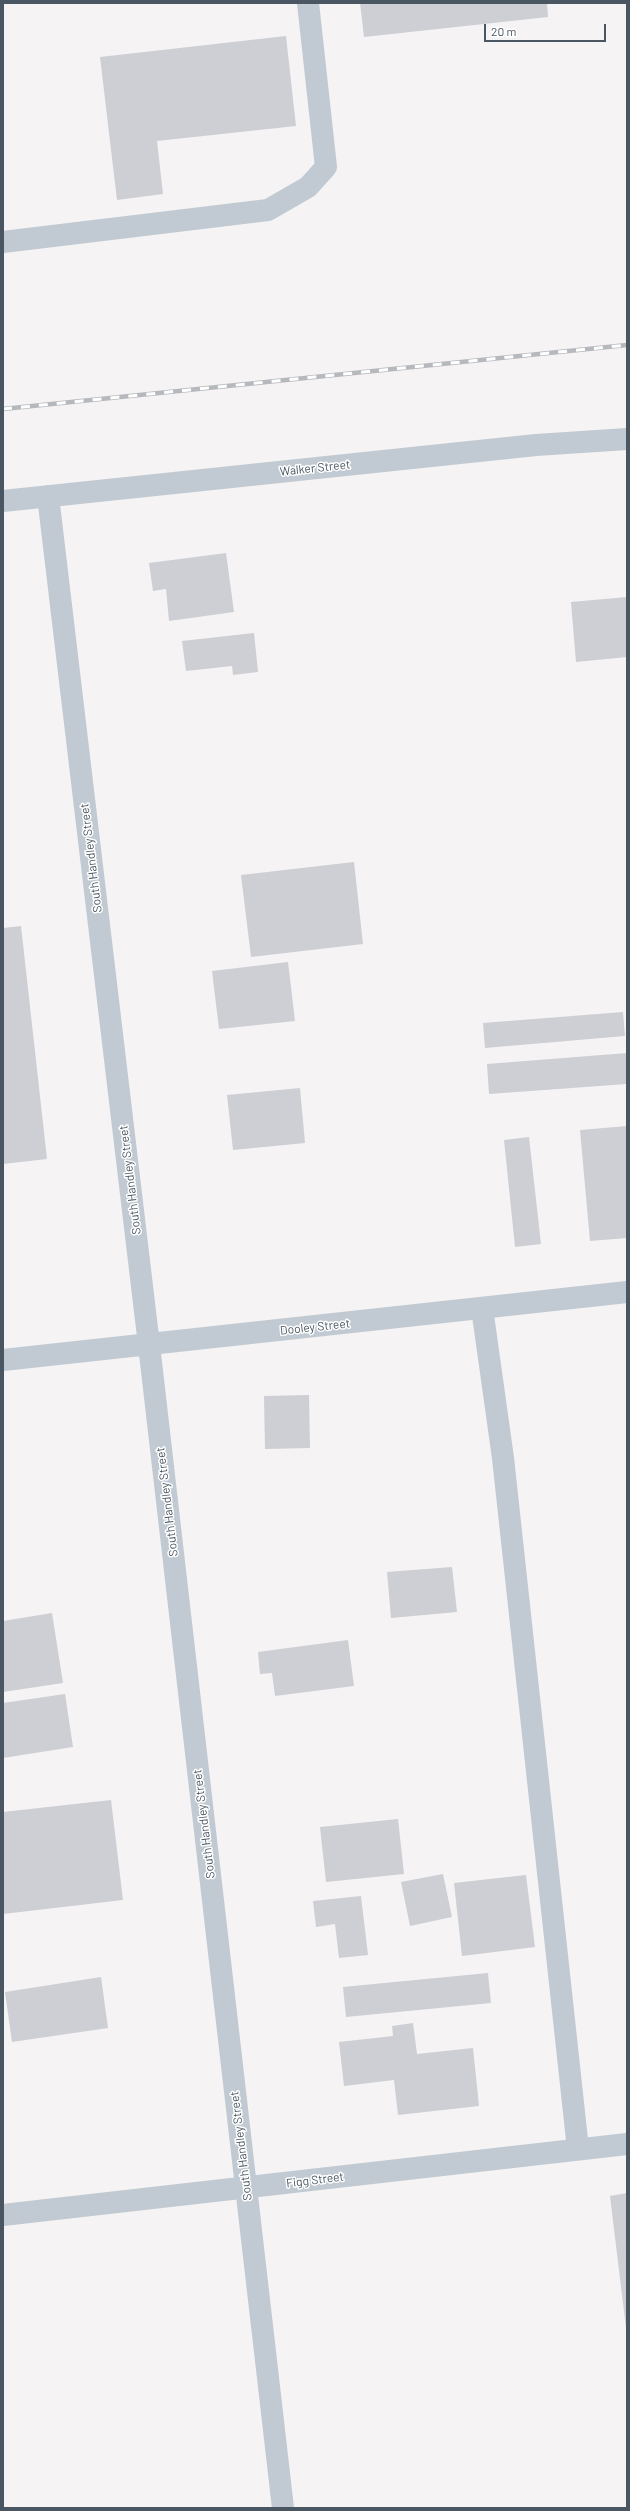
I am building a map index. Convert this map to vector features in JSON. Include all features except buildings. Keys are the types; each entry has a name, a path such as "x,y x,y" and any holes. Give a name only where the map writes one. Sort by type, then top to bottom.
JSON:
{"street":[{"path":"3,242 268,210 308,187 326,167 308,3"},
{"name":"Walker Street","path":"3,501 536,445 627,439"},
{"name":"South Handley Street","path":"48,496 149,1345 283,2508"},
{"name":"Dooley Street","path":"3,1360 627,1292"},
{"path":"482,1308 503,1458 578,2149"},
{"name":"Figg Street","path":"3,2215 627,2144"}],"railway":[{"path":"3,409 627,345"}]}
